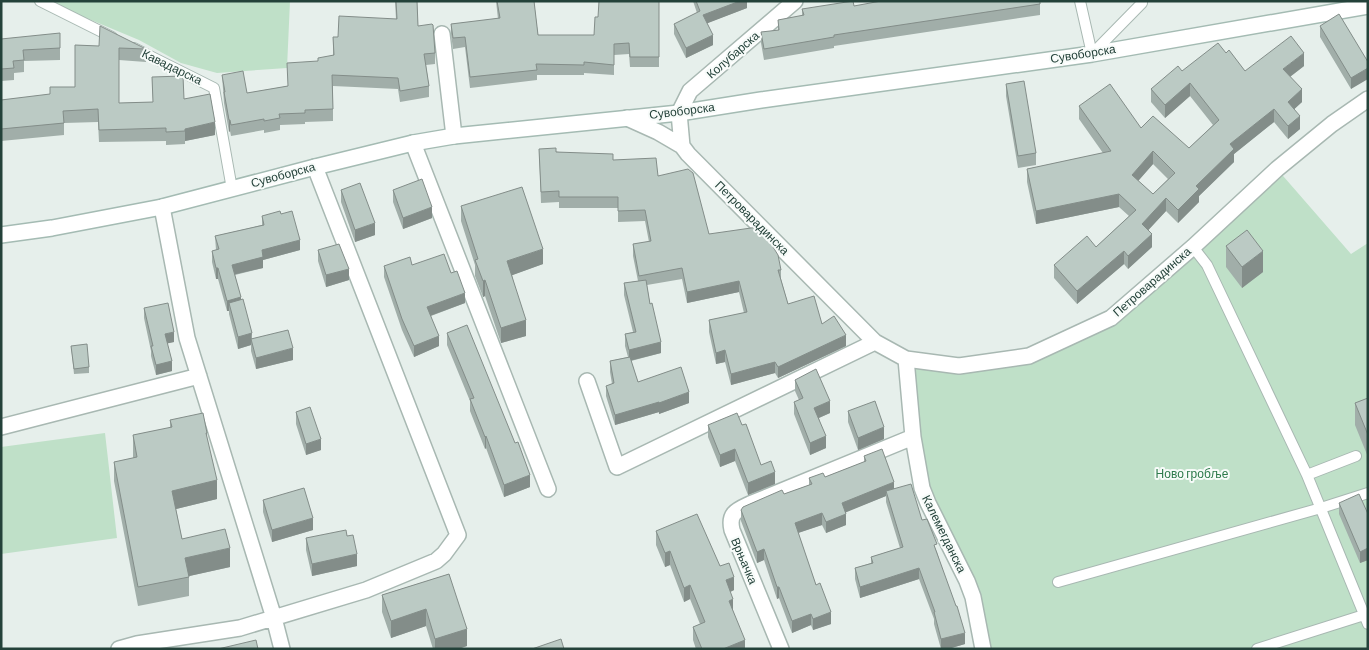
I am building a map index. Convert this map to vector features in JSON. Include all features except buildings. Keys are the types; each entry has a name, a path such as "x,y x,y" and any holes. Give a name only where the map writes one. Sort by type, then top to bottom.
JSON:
{"street":[{"name":"Колубарска","path":"679,113 690,91 795,1"},
{"name":"Сувоборска","path":"1,236 162,207 314,167 413,143 454,136 679,113 1092,54 1368,6"},
{"path":"442,34 454,136"},
{"name":"Петроварадинска","path":"628,118 682,146 875,342 906,359 959,366 1030,356 1110,318 1193,247 1277,169 1332,124 1368,99"},
{"path":"679,113 682,146"},
{"path":"413,143 548,489"},
{"path":"119,649 137,644 240,628 366,590 436,561 444,554 458,535 314,167"},
{"path":"162,207 187,338 282,649"},
{"path":"587,381 617,467 875,342"},
{"name":"Калемегданска","path":"906,359 913,437 922,488 967,581 973,597 984,649"},
{"path":"1,427 199,376"},
{"name":"Врњачка","path":"781,649 732,530 730,522 733,515 750,504 913,437"}],"lane":[{"name":"Кавадарска","path":"40,1 214,88 232,188"},
{"path":"1080,1 1092,54"},
{"path":"1092,54 1142,1"},
{"path":"1193,247 1207,265 1307,475 1366,620 1257,649"},
{"path":"1307,475 1356,456"},
{"path":"1058,582 1368,493"}],"green space":[{"path":"52,1 290,1 287,68 217,73 181,63 139,40 60,7"},
{"name":"Ново гробље","path":"1277,169 1351,254 1368,243 1368,649 983,649 973,597 928,503 906,359 959,366 1029,356 1111,318"},
{"path":"105,433 117,538 1,554 1,447"}]}
